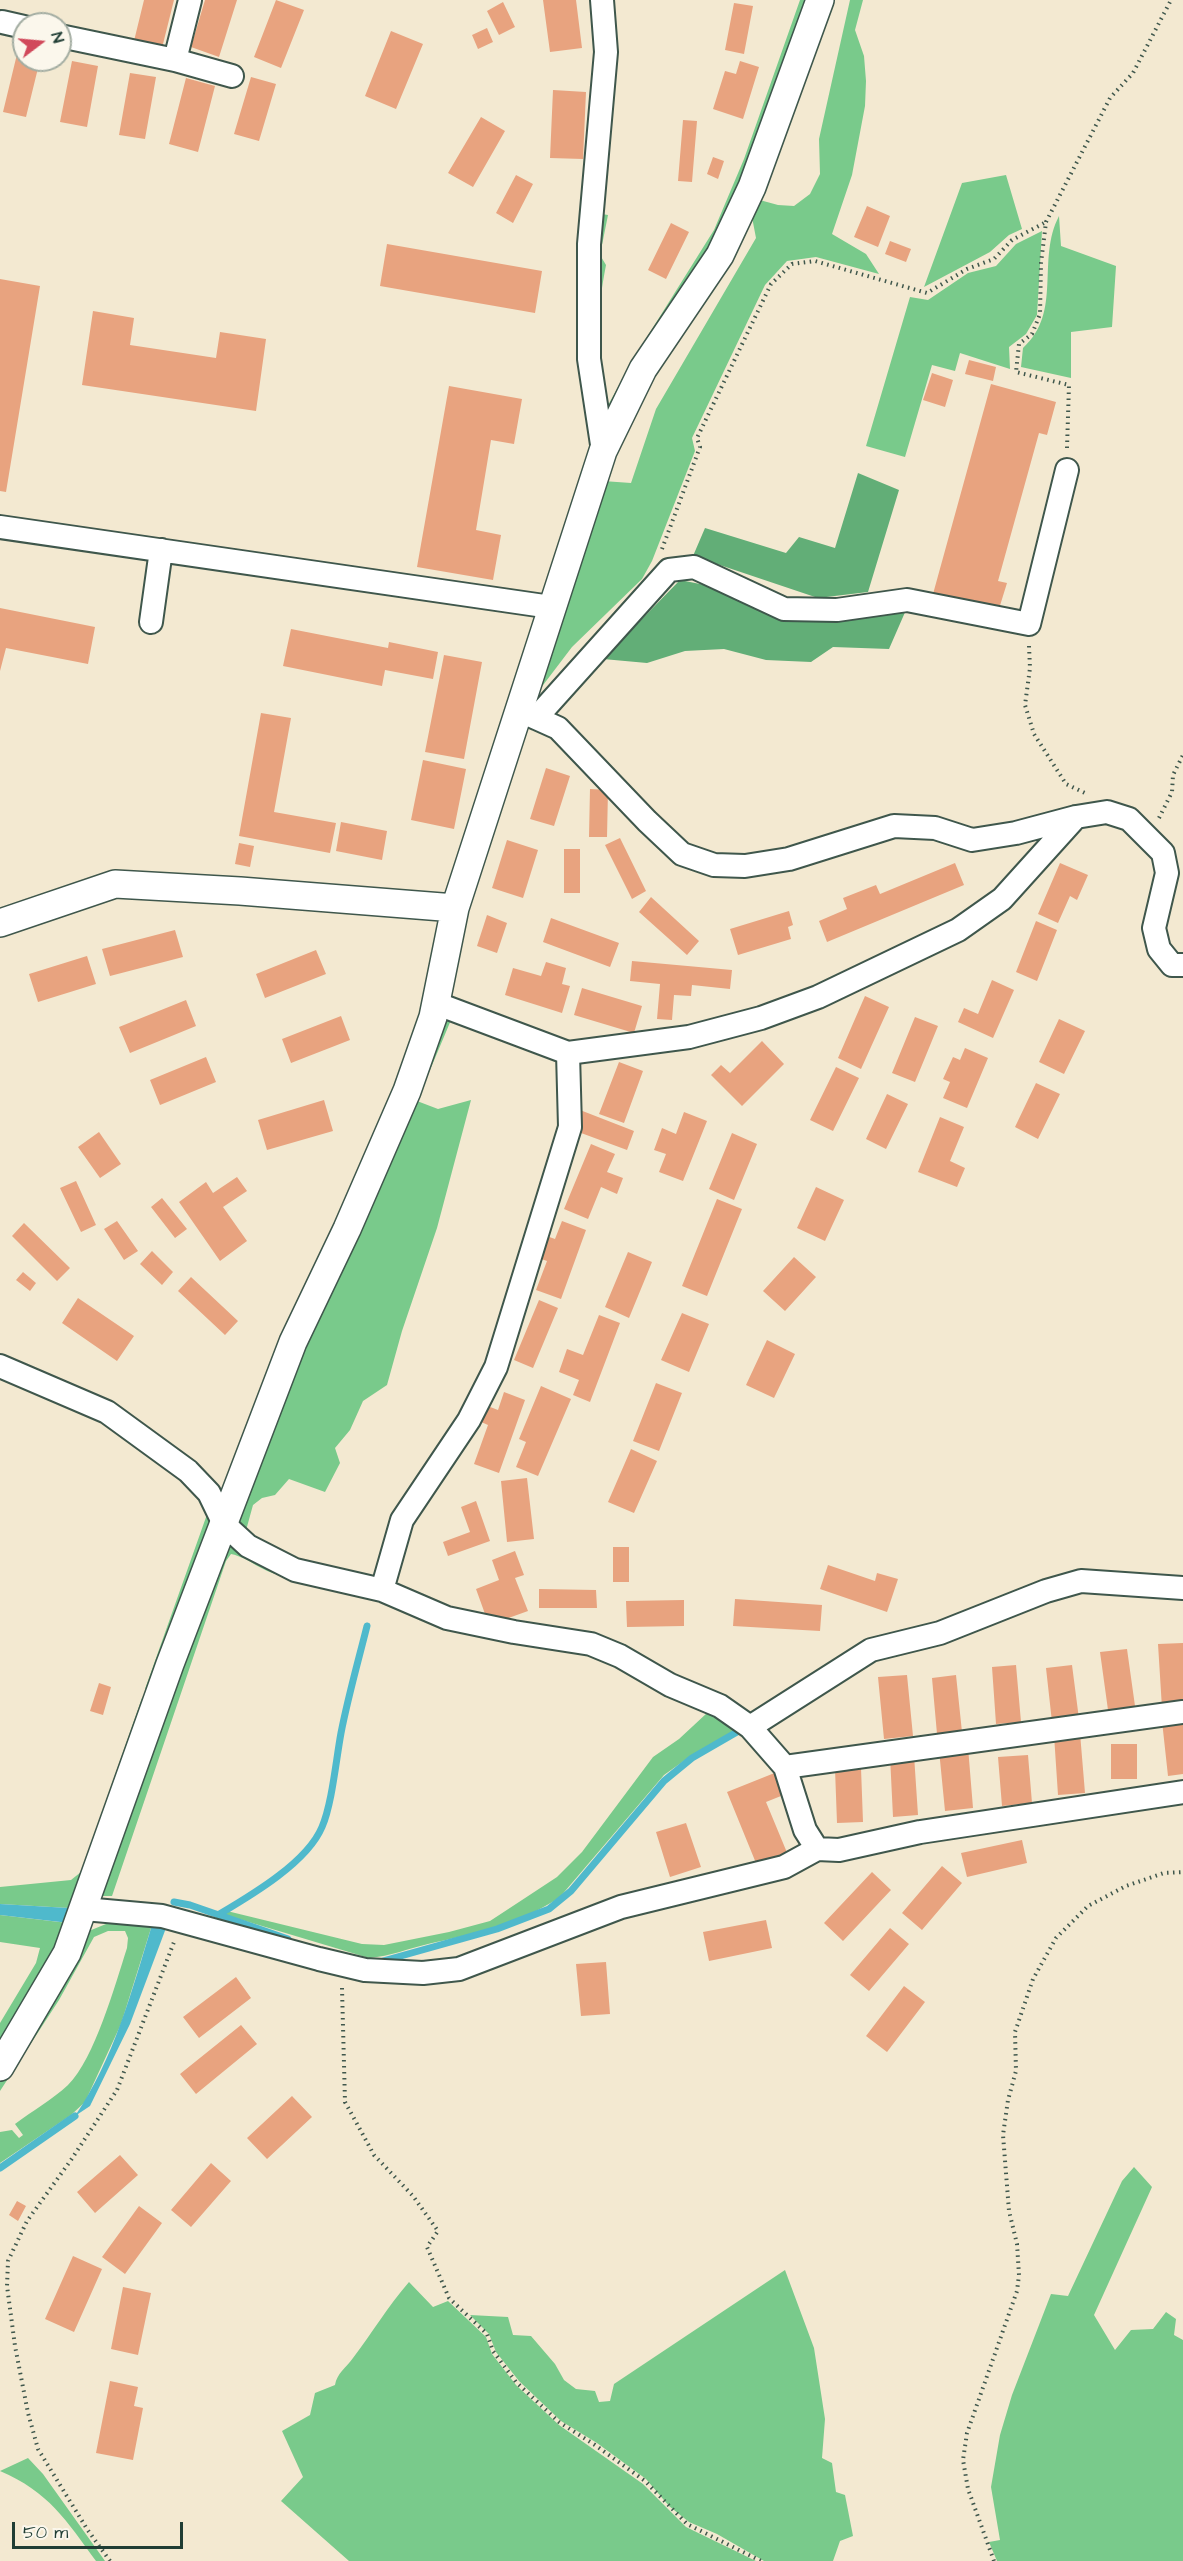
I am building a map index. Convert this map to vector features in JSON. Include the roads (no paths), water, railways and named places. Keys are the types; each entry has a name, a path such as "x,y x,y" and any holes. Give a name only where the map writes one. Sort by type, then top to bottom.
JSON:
{"street":[{"path":"175,60 190,0"},
{"path":"603,0 606,52 589,244 589,359 603,451"},
{"path":"0,2067 67,1953 170,1664 293,1342 347,1229 407,1091 435,1003 455,908 527,714 551,607 603,451 643,369 725,245 752,187 820,0"},
{"path":"72,39 175,60 232,76"},
{"path":"527,714 669,570 694,567 784,609 837,610 907,600 1029,624 1067,470"},
{"path":"0,526 551,607"},
{"path":"151,622 161,550"},
{"path":"527,714 558,728 682,854 714,865 745,866 789,859 894,826 935,828 972,840 1016,833 1076,817 1107,812 1129,819 1163,853 1167,873 1154,928 1159,950 1172,965 1183,965"},
{"path":"435,1003 568,1053 689,1037 761,1018 818,997 958,930 1002,899 1076,817"},
{"path":"0,923 115,884 240,891 455,908"},
{"path":"382,1590 402,1520 469,1420 496,1367 570,1127 568,1053"},
{"path":"0,1365 107,1412 188,1471 209,1493 224,1524 248,1546 295,1570 382,1590 447,1618 514,1632 591,1644 620,1656 670,1685 720,1706 750,1727 785,1767 805,1830 817,1849"},
{"path":"750,1727 871,1650 940,1634 1046,1591 1081,1581 1183,1588"},
{"path":"785,1767 1183,1712"},
{"path":"84,1909 162,1916 366,1970 423,1973 459,1969 621,1907 784,1867 817,1849 839,1850 932,1830 1183,1792"}],"water":[{"path":"0,1904 69,1908 69,1923 0,1915"},
{"path":"152,1925 166,1928 130,2024 90,2106 75,2116 101,2071 121,2024"}],"waterway":[{"path":"218,1915 291,1866 315,1840 322,1827 331,1794 347,1706 367,1626"},
{"path":"383,1961 497,1929 549,1909 571,1891 664,1781 692,1758 737,1732"},
{"path":"174,1902 190,1905 288,1939"},
{"path":"0,2168 75,2116"}]}
